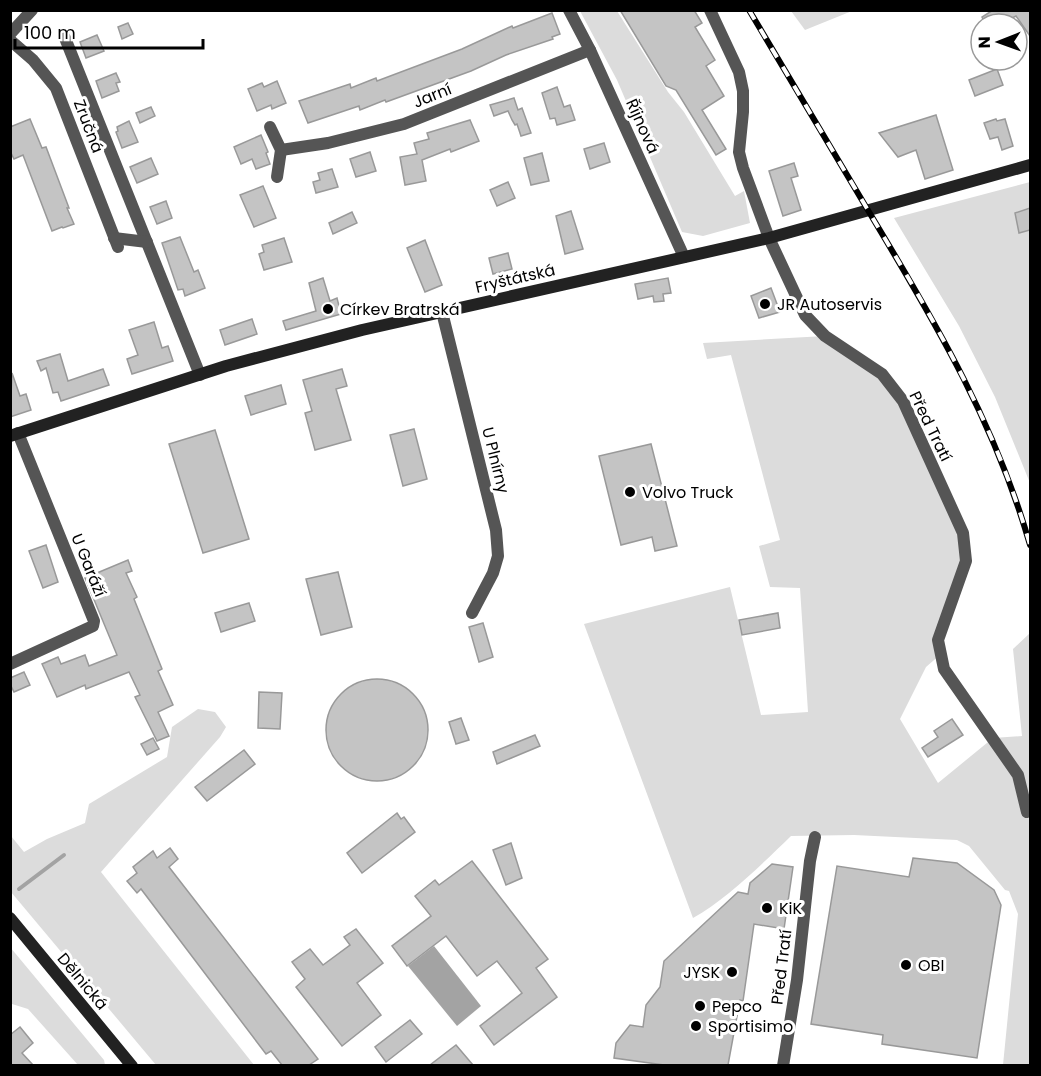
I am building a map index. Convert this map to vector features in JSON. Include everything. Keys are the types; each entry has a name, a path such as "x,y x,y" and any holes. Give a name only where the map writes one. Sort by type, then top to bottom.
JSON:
{"street":[{"path":"10,34 32,10"},
{"name":"Říjnová","path":"569,10 590,50 684,257"},
{"name":"Před Tratí","path":"710,10 740,72 743,112 739,152 769,238 805,315 825,336 882,374 903,401 959,522 963,533 966,561 938,640 944,669 1018,776 1027,812"},
{"name":"Zručná","path":"65,38 200,375"},
{"name":"Zručná","path":"10,40 33,60 56,88 116,243 147,242"},
{"name":"Jarní","path":"281,150 328,143 404,124 590,50"},
{"path":"270,127 281,150 277,177"},
{"name":"Fryštátská","path":"14,434 200,375 352,333 769,238 1030,165"},
{"name":"U Plnírny","path":"442,312 496,530 498,556 493,573 472,613"},
{"name":"U Garáží","path":"10,664 93,626 94,621 14,434"},
{"name":"Před Tratí","path":"783,1065 797,980 810,861 815,837"},
{"name":"Dělnická","path":"10,918 132,1065"}],"shaded area":[{"path":"580,11 617,11 668,92 684,112 735,196 744,191 750,223 703,236 682,232 617,80"},
{"path":"791,11 852,11 805,30"},
{"path":"1030,182 1030,483 995,397 959,326 894,218"},
{"path":"825,336 862,359 903,401 963,533 966,561 938,640 941,654 926,667 900,719 938,783 993,738 1022,736 1013,649 1030,633 1030,1065 1003,1065 1018,914 1009,891 1005,890 969,846 957,840 854,835 791,836 732,891 693,918 584,624 730,587 761,715 808,712 800,588 770,587 759,546 780,540 731,355 707,359 703,343"},
{"path":"198,709 215,712 226,727 220,737 101,872 254,1065 156,1065 11,892 11,836 24,852 47,839 85,823 89,804 167,757 172,727"},
{"path":"434,946 481,1006 457,1026 408,966"},
{"path":"10,947 104,1060 105,1065 78,1065 28,1009 12,1004 11,1006"}],"building":[{"path":"620,10 694,10 702,23 695,27 715,60 706,66 724,96 702,110 726,149 716,155 676,90 666,86"},
{"path":"993,10 1030,10 1030,36 1029,12 990,12"},
{"path":"552,13 560,34 552,37 553,39 386,102 385,100 360,110 359,106 308,123 299,101 350,84 351,88 376,78 377,81 462,49 512,26 513,28"},
{"path":"128,23 133,34 122,39 118,27"},
{"path":"97,35 104,51 86,58 80,42"},
{"path":"989,72 998,72 1003,85 975,96 969,80"},
{"path":"116,73 120,82 116,83 119,91 102,98 96,81"},
{"path":"277,81 286,103 272,109 271,105 257,111 248,89 262,83 264,87"},
{"path":"557,87 564,107 570,105 575,120 557,125 555,118 550,119 542,93"},
{"path":"514,98 518,110 522,108 531,133 521,136 517,124 515,125 508,111 494,116 490,105"},
{"path":"151,107 155,116 140,123 136,113"},
{"path":"936,115 953,170 925,179 916,150 898,157 879,133"},
{"path":"30,119 42,148 46,147 74,224 52,231 23,155 14,159 10,151 10,127"},
{"path":"996,119 997,121 1005,119 1013,146 1002,150 998,137 990,139 984,123"},
{"path":"470,120 479,141 422,160 426,181 405,185 400,157 417,154 414,143 429,139 427,133"},
{"path":"129,121 138,142 122,148 116,132 117,127"},
{"path":"261,135 270,164 256,169 252,159 241,164 234,147"},
{"path":"604,143 610,162 590,169 584,149"},
{"path":"370,152 376,171 356,177 350,159"},
{"path":"542,153 549,181 531,185 524,158"},
{"path":"151,158 158,174 137,183 130,167"},
{"path":"794,163 798,176 791,178 801,210 783,216 769,171"},
{"path":"332,169 338,187 316,193 313,182 320,180 318,173"},
{"path":"508,182 515,198 497,206 490,190"},
{"path":"263,186 276,218 254,227 240,195"},
{"path":"166,201 172,218 157,224 150,207"},
{"path":"1030,208 1030,230 1019,233 1015,213"},
{"path":"571,211 583,249 565,254 556,216"},
{"path":"352,212 357,223 333,234 329,223"},
{"path":"180,237 194,272 198,270 205,288 185,296 183,289 178,290 162,243"},
{"path":"284,238 292,262 264,270 259,254 264,252 262,245"},
{"path":"425,240 442,285 425,292 407,248"},
{"path":"508,253 512,269 493,274 489,258"},
{"path":"323,278 330,301 337,298 341,314 286,330 283,321 316,311 309,283"},
{"path":"668,278 671,293 663,294 664,301 654,302 653,296 638,299 635,284"},
{"name":"JR Autoservis","path":"771,288 780,312 759,318 751,296"},
{"path":"252,319 257,334 225,345 220,330"},
{"path":"154,322 162,348 168,346 173,361 132,374 127,359 138,355 129,330"},
{"path":"60,354 68,381 103,369 109,385 61,401 58,392 53,393 46,368 41,371 37,361"},
{"path":"342,369 347,386 336,389 351,440 315,450 305,413 312,411 303,380"},
{"path":"12,373 20,396 26,394 31,410 10,417"},
{"path":"281,385 286,404 251,415 245,396"},
{"path":"414,429 427,479 403,486 390,435"},
{"path":"215,430 249,539 203,553 169,444"},
{"path":"651,444 677,546 655,551 652,537 621,545 599,456"},
{"path":"46,545 58,582 43,588 29,551"},
{"path":"128,560 132,571 126,573 137,597 134,599 162,669 158,671 173,705 158,712 169,736 157,741 135,697 140,695 129,672 86,689 85,685 57,697 42,664 58,657 61,664 85,655 89,666 117,655 85,578"},
{"path":"338,572 352,627 321,635 306,579"},
{"path":"249,603 255,621 221,632 215,613"},
{"path":"778,613 780,628 742,635 739,620"},
{"path":"483,623 493,657 479,662 469,627"},
{"path":"24,672 30,685 14,692 10,678"},
{"path":"377,679 397,683 413,694 424,710 428,730 424,750 413,766 397,777 377,781 357,777 341,766 330,750 326,730 330,710 341,694 357,683"},
{"path":"259,692 282,693 280,729 258,728"},
{"path":"461,718 469,740 456,744 449,722"},
{"path":"952,719 963,735 928,757 922,748 938,737 934,731"},
{"path":"535,735 540,746 497,764 493,752"},
{"path":"153,738 159,749 147,755 141,744"},
{"path":"244,750 255,764 207,801 195,787"},
{"path":"397,813 401,819 404,817 415,832 362,873 347,853"},
{"path":"511,843 522,878 506,885 493,850"},
{"path":"170,848 178,859 169,867 318,1059 309,1065 282,1065 271,1051 266,1054 141,889 137,893 127,881 137,873 133,867 153,851 157,858"},
{"name":"OBI","path":"913,858 957,863 994,890 1001,905 977,1058 882,1044 883,1035 811,1024 837,866 909,877"},
{"path":"472,861 548,959 536,968 557,997 494,1045 480,1026 522,993 497,961 477,976 446,936 407,966 392,946 431,916 415,896 435,880 439,885"},
{"path":"772,864 793,867 784,929 754,924 743,1001 740,1000 728,1065 664,1065 614,1058 616,1043 630,1025 643,1027 646,1005 660,987 664,961 738,892 748,894 750,883"},
{"path":"356,929 383,963 357,983 381,1015 342,1046 296,987 305,979 292,962 310,949 323,965 350,945 344,937"},
{"path":"410,1020 422,1034 386,1062 375,1047"},
{"path":"20,1027 33,1043 22,1053 33,1065 10,1065 10,1035"},
{"path":"456,1045 473,1065 430,1065"}],"waterway":[{"path":"19,889 64,855"}],"railway":[{"path":"749,10 943,339 983,418 1016,501 1030,545"}],"place":[{"name":"JR Autoservis","path":"765,304"},
{"name":"Církev Bratrská","path":"328,309"},
{"name":"Volvo Truck","path":"630,492"},
{"name":"KiK","path":"767,908"},
{"name":"OBI","path":"906,965"},
{"name":"JYSK","path":"732,972"},
{"name":"Pepco","path":"700,1006"},
{"name":"Sportisimo","path":"696,1026"}]}
